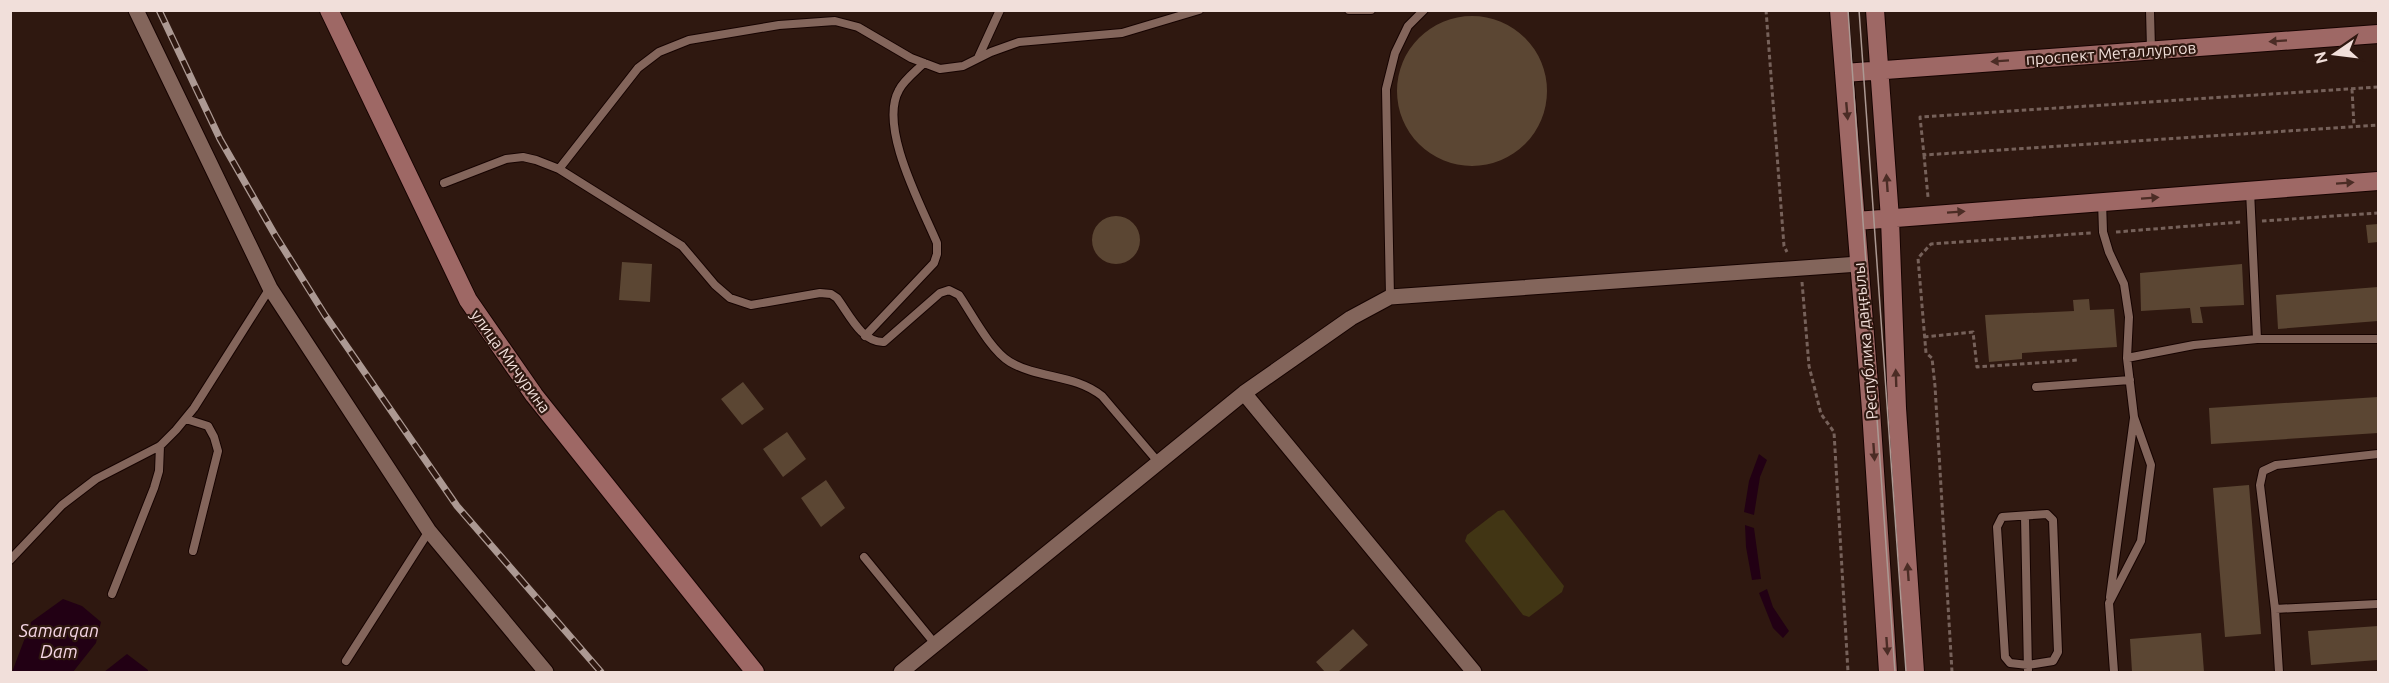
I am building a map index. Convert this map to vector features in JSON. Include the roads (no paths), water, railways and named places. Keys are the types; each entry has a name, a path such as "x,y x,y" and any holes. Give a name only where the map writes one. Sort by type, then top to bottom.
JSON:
{"main road":[{"name":"улица Мичурина","path":"329,10 468,300 534,395 755,672"},
{"name":"Республика даңғылы","path":"1839,10 1888,672"},
{"name":"Республика даңғылы","path":"1875,10 1890,219 1897,408 1915,672"},
{"name":"проспект Металлургов","path":"1844,73 2379,34"},
{"path":"1856,221 2379,181"}],"street":[{"path":"136,10 270,288 429,531 546,672"},
{"path":"901,672 1244,393 1351,318 1390,297 1859,264"},
{"path":"1244,393 1474,672"}],"lane":[{"path":"978,58 1000,10"},
{"path":"560,169 638,68 659,52 689,40 779,25 835,21 858,27 911,58 940,69 963,66 1019,42 1122,33 1199,10"},
{"path":"1349,10 1371,10"},
{"path":"1390,297 1386,89 1395,52 1408,26 1424,10"},
{"path":"2150,10 2151,50"},
{"path":"865,336 934,263 937,254 937,243 897,146 893,116 894,101 899,88 924,63"},
{"path":"444,183 506,159 523,157 560,169 682,246 715,285 730,298 751,304 820,293 831,294 837,298 865,336 875,343 884,342 940,294 949,290 959,295 996,349 1008,361 1021,367 1090,386 1102,396 1159,463"},
{"path":"2250,190 2257,339"},
{"path":"2102,201 2103,232 2109,252 2124,284 2128,317 2127,358 2134,417 2151,465 2140,541 2109,603"},
{"path":"10,560 62,505 96,479 160,446 186,419 270,288"},
{"path":"2127,358 2194,345 2257,339 2379,339"},
{"path":"2036,387 2130,380"},
{"path":"2114,672 2109,603 2134,417"},
{"path":"186,419 208,426 218,451 193,551"},
{"path":"112,594 154,488 159,471 160,446"},
{"path":"2279,672 2275,609 2260,486 2263,471 2276,465 2379,454"},
{"path":"2047,514 2053,520 2058,652 2053,661 2028,668 2010,663 2006,657 1997,527 2002,517 2047,514"},
{"path":"2025,516 2028,668"},
{"path":"345,661 429,531"},
{"path":"864,557 936,645"},
{"path":"2275,609 2379,604"}],"water":[{"path":"1759,454 1767,460 1760,477 1754,515 1744,512 1749,481"},
{"path":"1745,525 1754,528 1761,579 1752,580"},
{"path":"1767,589 1773,607 1789,631 1783,638 1773,628 1759,593"},
{"name":"Samarqan Dam","path":"63,599 82,606 101,622 96,643 73,672 12,672 31,622"},
{"name":"Samarqan Dam","path":"127,654 148,672 104,672"}],"tram line":[{"path":"1848,10 1895,672"},
{"path":"1859,10 1906,672"}],"railway":[{"path":"159,10 220,139 275,235 325,315 457,506 601,672"}]}
